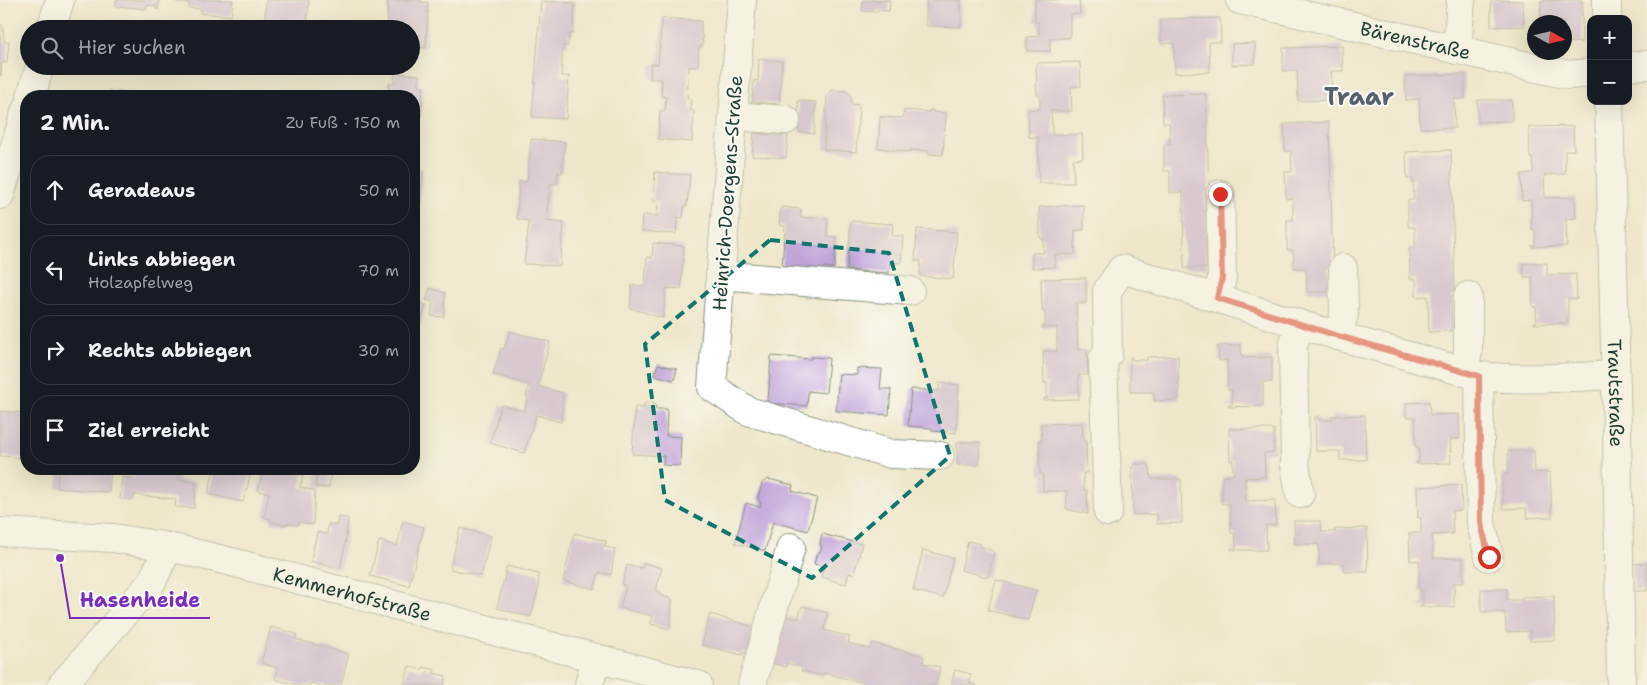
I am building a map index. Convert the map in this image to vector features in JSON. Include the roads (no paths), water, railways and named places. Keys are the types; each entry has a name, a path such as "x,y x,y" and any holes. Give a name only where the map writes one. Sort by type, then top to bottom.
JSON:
{"street":[{"path":"54,20 60,0"},
{"name":"Heinrich-Doergens-Straße","path":"742,0 712,387 748,411 891,454 940,456"},
{"name":"Bärenstraße","path":"1240,0 1568,75 1587,73"},
{"path":"1457,50 1461,0"},
{"path":"1607,0 1607,15"},
{"path":"1632,66 1647,65"},
{"path":"32,90 37,75"},
{"name":"Trautstraße","path":"1609,105 1621,685"},
{"path":"732,116 786,120"},
{"path":"0,195 20,130"},
{"path":"1217,298 1222,278 1220,194"},
{"path":"1338,336 1344,314 1343,268"},
{"path":"1108,512 1103,359 1108,355 1107,291 1122,269 1338,336 1471,374 1517,379 1616,376"},
{"path":"720,275 910,291"},
{"path":"1468,296 1468,352 1481,523 1489,557"},
{"path":"1299,324 1293,347 1295,465 1300,494"},
{"name":"Kemmerhofstraße","path":"0,532 112,538 169,547 698,685"},
{"path":"62,685 151,583 169,547"},
{"path":"752,685 790,547"},
{"path":"589,685 596,658"}],"place":[{"name":"Hasenheide","path":"60,558"}],"district":[{"name":"Traar","path":"1359,97"}]}
